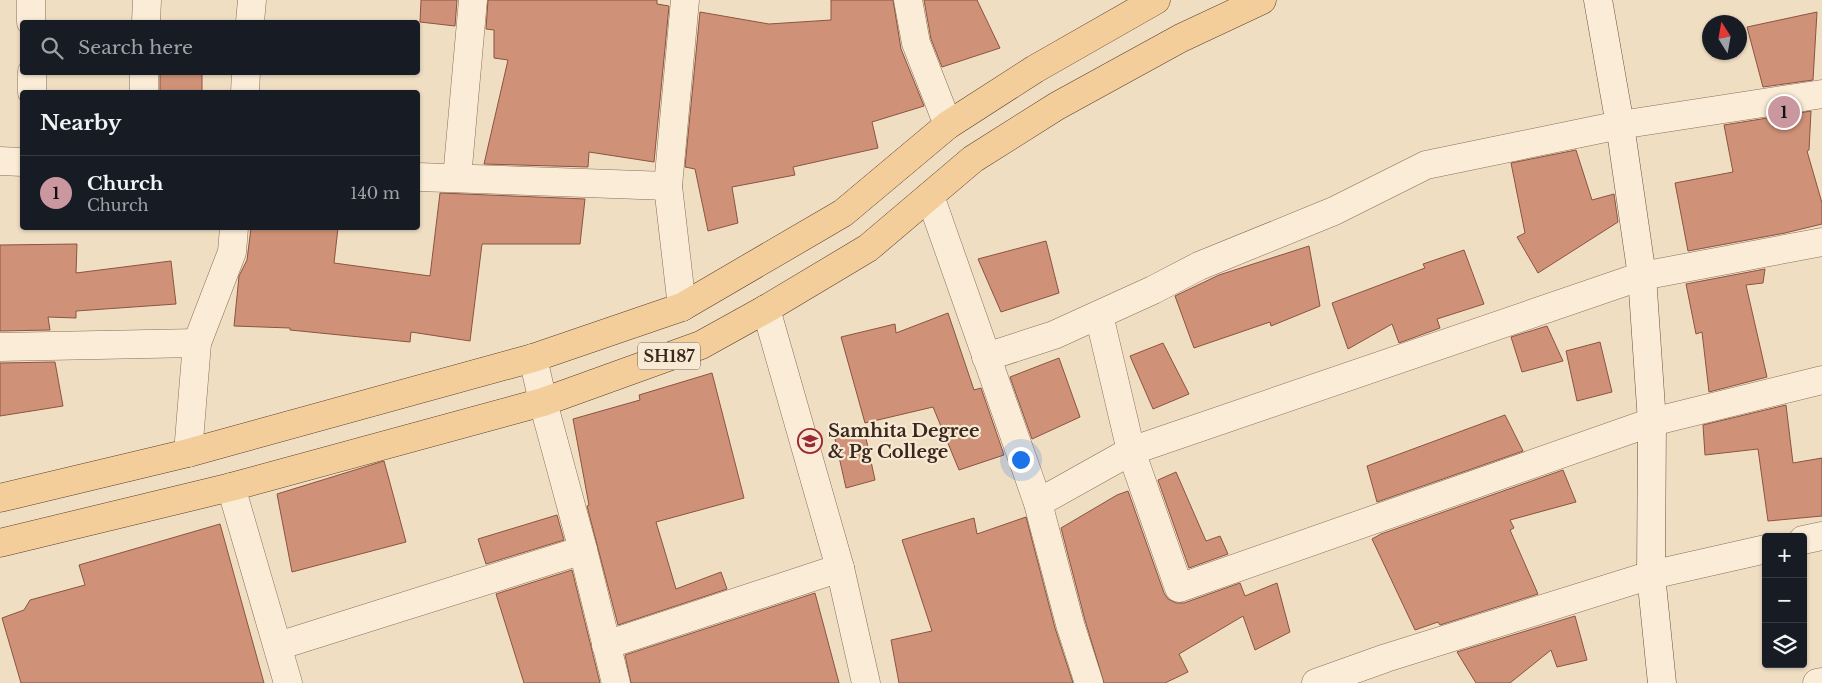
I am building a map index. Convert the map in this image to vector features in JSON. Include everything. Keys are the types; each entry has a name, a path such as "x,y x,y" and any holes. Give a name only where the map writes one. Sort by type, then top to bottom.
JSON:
{"main road":[{"name":"SH187","path":"0,498 188,453 533,358 682,307 843,213 948,125 1035,69 1156,0"},
{"name":"SH187","path":"0,543 230,487 543,402 701,345 766,309 868,248 974,159 1057,106 1181,38 1262,0"}],"street":[{"path":"31,0 31,20"},
{"path":"146,20 147,0"},
{"path":"250,20 252,0"},
{"path":"457,178 474,0"},
{"path":"682,307 668,186 685,0"},
{"path":"908,0 916,43 948,125"},
{"path":"1598,0 1620,125 1642,276 1652,422 1651,575 1662,683"},
{"path":"32,75 32,90"},
{"path":"144,75 144,90"},
{"path":"245,90 246,75"},
{"path":"986,357 1054,335 1199,266 1334,211 1426,165 1620,125 1822,94"},
{"path":"0,161 20,162"},
{"path":"420,177 668,186"},
{"path":"930,196 1038,503 1070,624 1089,683"},
{"path":"188,453 197,342 232,252 234,230"},
{"path":"1038,503 1131,450 1642,276 1822,242"},
{"path":"766,309 840,568 866,683"},
{"path":"1099,315 1131,450 1179,588 1652,422 1822,380"},
{"path":"0,347 197,342"},
{"path":"533,358 616,683"},
{"path":"230,487 288,683"},
{"path":"1807,539 1822,536"},
{"path":"278,646 583,550"},
{"path":"1316,683 1386,658 1651,575 1762,550"},
{"path":"606,645 840,568"},
{"path":"1817,683 1822,682"}],"building":[{"path":"421,0 457,0 455,26 420,22"},
{"path":"488,0 657,0 657,4 669,6 654,162 589,152 588,167 484,164 508,60 494,58 494,30 486,29"},
{"path":"831,0 893,0 901,49 924,106 872,122 878,148 793,167 795,175 732,187 738,223 708,231 695,169 685,167 700,12 769,24 831,20"},
{"path":"924,0 977,0 1000,48 942,67 931,39"},
{"path":"1817,12 1813,80 1763,87 1747,27"},
{"path":"160,75 202,75 202,90 160,90"},
{"path":"1811,111 1809,150 1807,151 1822,203 1822,224 1785,233 1688,251 1675,183 1733,172 1724,125"},
{"path":"1576,150 1592,200 1614,194 1618,222 1538,273 1517,237 1525,233 1511,163"},
{"path":"440,193 585,199 580,244 482,244 470,341 411,332 410,342 290,330 290,328 234,326 239,276 247,260 251,230 338,230 334,263 430,276"},
{"path":"1046,241 1059,293 1001,312 978,259"},
{"path":"77,244 76,273 171,261 176,304 76,311 76,318 48,317 50,330 0,331 0,245"},
{"path":"1309,246 1320,306 1271,326 1270,322 1194,348 1175,296 1219,275"},
{"path":"1464,250 1484,304 1437,319 1440,328 1399,343 1392,324 1348,349 1332,303 1425,268 1423,264"},
{"path":"1765,269 1763,283 1746,285 1767,377 1709,392 1702,332 1696,334 1686,284"},
{"path":"948,313 974,390 981,388 1004,455 959,470 933,407 865,423 841,337 895,324 896,333"},
{"path":"1547,326 1563,361 1522,372 1511,337"},
{"path":"1600,342 1612,392 1577,401 1566,351"},
{"path":"1163,343 1189,394 1153,409 1130,356"},
{"path":"1059,358 1080,417 1032,439 1010,377"},
{"path":"55,362 63,406 0,416 0,363"},
{"path":"712,373 744,498 656,522 676,589 721,572 727,589 618,625 587,506 589,505 573,419 640,400 639,395"},
{"path":"1786,405 1793,463 1822,458 1822,516 1768,521 1758,449 1705,455 1703,425"},
{"path":"1505,415 1523,451 1377,502 1367,466"},
{"path":"864,429 875,480 846,488 835,439"},
{"path":"384,461 406,542 292,572 277,494"},
{"path":"1563,470 1576,502 1510,520 1514,528 1510,530 1538,594 1440,625 1438,622 1415,630 1372,539 1381,534"},
{"path":"1176,472 1206,541 1220,536 1228,554 1189,568 1158,480"},
{"path":"1128,491 1164,593 1168,599 1176,603 1184,603 1240,583 1245,596 1277,583 1290,632 1255,650 1243,616 1179,654 1188,672 1165,683 1104,683 1061,528 1117,495"},
{"path":"557,515 564,540 486,564 478,539"},
{"path":"1026,517 1055,628 1073,683 899,683 891,640 932,631 902,540 974,518 977,534"},
{"path":"220,524 264,683 21,683 2,618 24,610 30,600 85,585 79,565"},
{"path":"572,570 600,683 524,683 496,594"},
{"path":"815,593 839,683 631,683 625,655"},
{"path":"1575,616 1587,660 1557,667 1551,650 1510,683 1476,683 1457,652"}],"place":[{"name":"Church","path":"1784,112"},
{"name":"Samhita Degree & Pg College","path":"810,441"}]}
